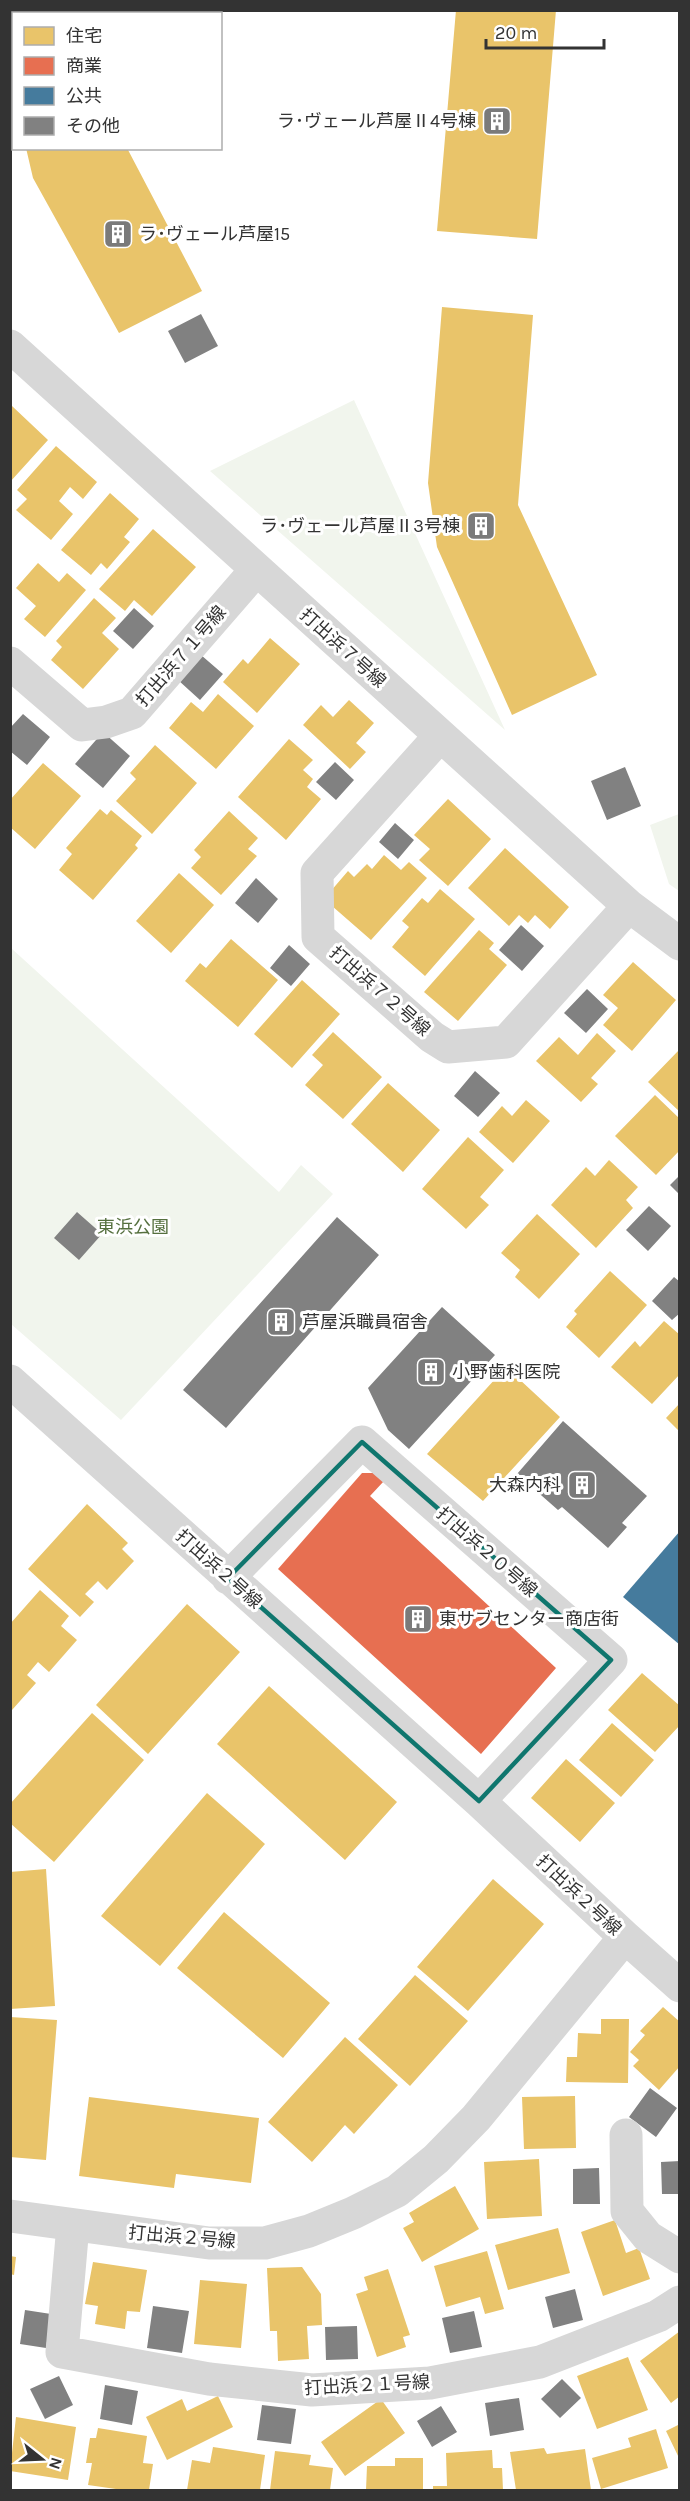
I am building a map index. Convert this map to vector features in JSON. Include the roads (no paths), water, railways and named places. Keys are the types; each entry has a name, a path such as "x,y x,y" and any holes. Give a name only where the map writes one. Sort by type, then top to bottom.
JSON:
{"street":[{"name":"打出浜７号線","path":"10,346 629,906 680,944"},
{"name":"打出浜７１号線","path":"10,663 82,725 106,722 132,713 256,570"},
{"name":"打出浜７２号線","path":"440,736 316,873 318,937 432,1037 448,1047 506,1042 629,906"},
{"name":"打出浜２号線","path":"10,1381 479,1801 625,1937 476,2118 436,2158 397,2190 309,2231 265,2243 209,2243 10,2216"},
{"name":"打出浜２０号線","path":"228,1578 362,1442 611,1660 479,1801"},
{"path":"625,1937 680,1986"},
{"path":"626,2135 627,2211 648,2237 680,2257"},
{"name":"打出浜２１号線","path":"73,2225 62,2352 209,2379 312,2390 430,2383 540,2362 658,2316 680,2302"}],"place":[{"name":"ラ･ヴェール芦屋Ⅱ4号棟","path":"497,121"},
{"name":"ラ･ヴェール芦屋15","path":"118,234"},
{"name":"ラ･ヴェール芦屋Ⅱ3号棟","path":"481,526"},
{"name":"芦屋浜職員宿舎","path":"281,1322"},
{"name":"小野歯科医院","path":"431,1372"},
{"name":"大森内科","path":"582,1485"},
{"name":"東サブセンター商店街","path":"418,1619"}],"park label":[{"name":"東浜公園","path":"133,1227"}]}
